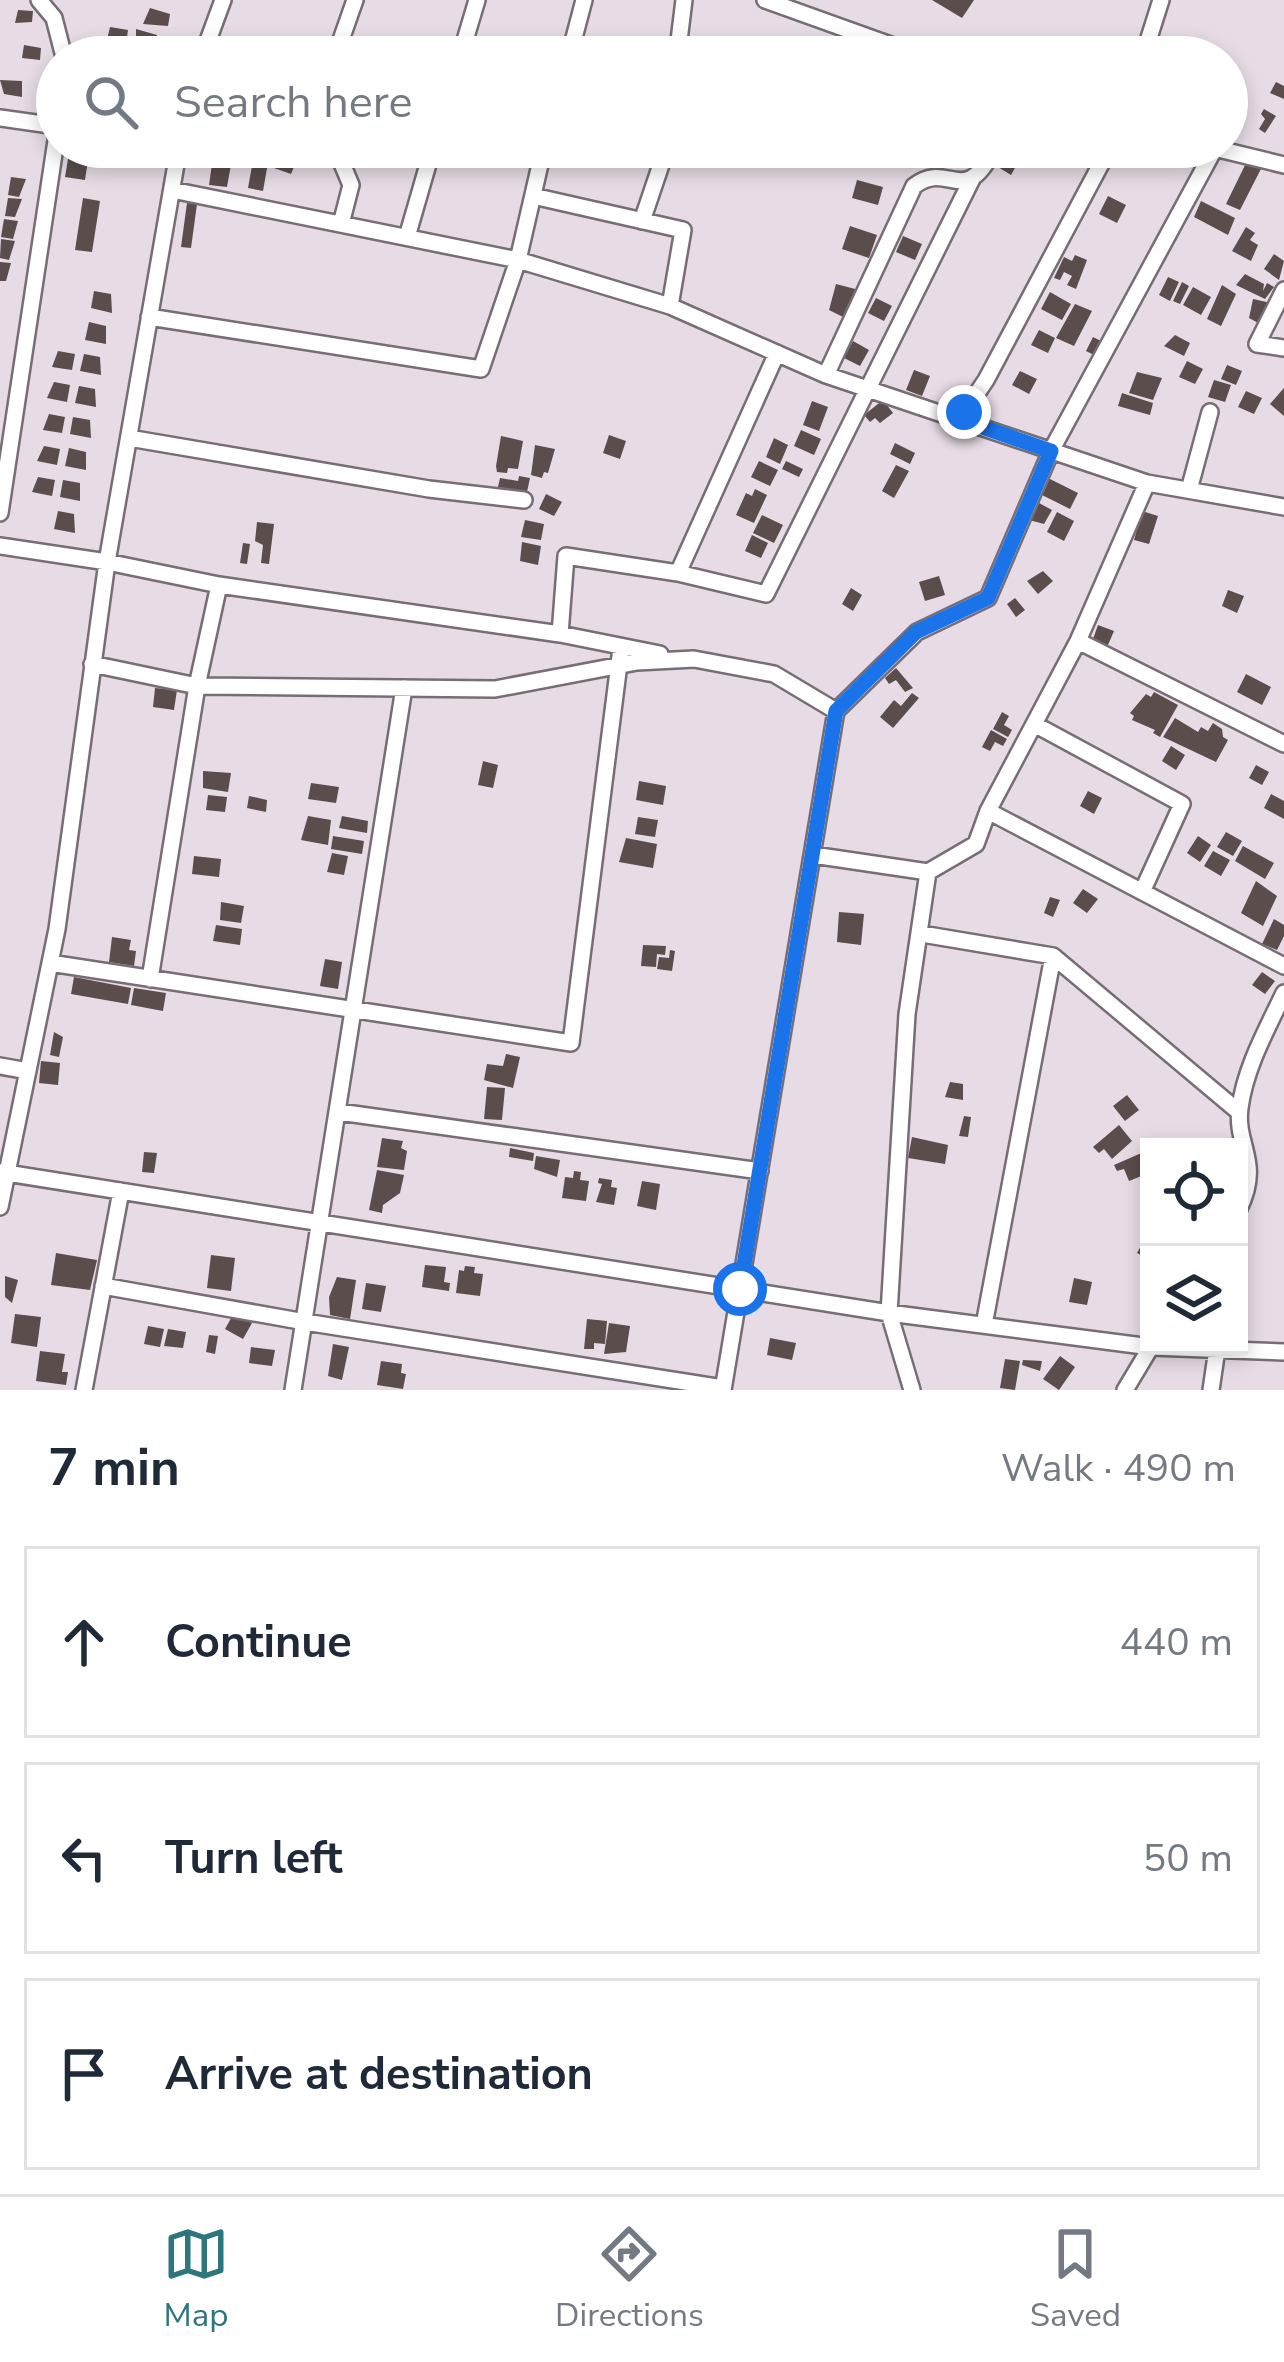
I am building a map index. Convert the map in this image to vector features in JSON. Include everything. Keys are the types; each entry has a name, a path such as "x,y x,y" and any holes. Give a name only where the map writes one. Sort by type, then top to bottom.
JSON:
{"street":[{"path":"39,0 54,18 59,36"},
{"path":"204,0 214,19"},
{"path":"209,36 223,0"},
{"path":"342,36 355,0"},
{"path":"466,36 477,0"},
{"path":"575,36 584,0"},
{"path":"680,36 684,0"},
{"path":"765,0 865,36"},
{"path":"1150,36 1161,0"},
{"path":"0,118 36,126"},
{"path":"1248,156 1284,165"},
{"path":"0,513 5,447 51,168"},
{"path":"0,1208 3,1172 50,963 107,562 176,168"},
{"path":"341,224 351,185 343,168"},
{"path":"406,238 427,168"},
{"path":"149,316 481,369 518,260 539,168"},
{"path":"642,220 660,168"},
{"path":"826,374 914,186 934,178 962,182 983,168"},
{"path":"959,419 986,380 1099,168"},
{"path":"103,1286 723,1389 836,711 916,632 988,598 1051,451 1202,168"},
{"path":"560,634 566,556 678,573 766,594 972,179"},
{"path":"172,190 518,260 670,305 826,374 1147,483 1284,507"},
{"path":"533,196 683,230 670,305"},
{"path":"1284,290 1257,344 1284,349"},
{"path":"678,573 777,353"},
{"path":"1189,490 1210,412"},
{"path":"129,438 429,489 524,500"},
{"path":"813,855 928,872 976,844 988,811 1078,640 1147,483"},
{"path":"0,546 219,585 560,634 620,657"},
{"path":"150,979 197,686 219,585"},
{"path":"1078,640 1284,744"},
{"path":"92,664 197,686 495,689 620,657 694,658 774,674 836,711"},
{"path":"50,963 571,1043 620,657"},
{"path":"293,1390 404,688"},
{"path":"1034,724 1182,804 1142,892"},
{"path":"988,811 1284,966"},
{"path":"912,1390 889,1313 908,1015 928,872"},
{"path":"922,934 1053,956 1239,1112"},
{"path":"984,1325 1053,956"},
{"path":"1245,1138 1239,1112 1252,1061 1284,993"},
{"path":"0,1066 28,1071"},
{"path":"339,1112 760,1171"},
{"path":"3,1172 889,1313 1140,1344"},
{"path":"84,1390 121,1191"},
{"path":"1248,1350 1284,1352"},
{"path":"1125,1390 1147,1354"},
{"path":"1211,1390 1216,1354"},
{"path":"618,1390 621,1372"}],"building":[{"path":"932,0 974,0 962,18"},
{"path":"150,8 170,14 168,26 143,24"},
{"path":"18,10 33,11 32,22 15,23"},
{"path":"110,27 128,30 127,36 108,36"},
{"path":"24,45 36,47 36,60 22,58"},
{"path":"0,80 22,81 22,97 4,94"},
{"path":"1276,82 1284,86 1284,99 1270,93"},
{"path":"1264,109 1276,116 1265,133 1259,129"},
{"path":"1248,159 1265,161 1240,210 1226,204 1244,168 1248,168"},
{"path":"66,168 87,168 85,180 65,177"},
{"path":"211,168 230,168 227,187 209,185"},
{"path":"252,168 267,168 263,191 248,188"},
{"path":"11,177 26,179 19,197 8,195"},
{"path":"857,180 883,187 878,205 852,198"},
{"path":"1108,196 1126,205 1117,223 1099,214"},
{"path":"8,198 22,199 15,217 5,216"},
{"path":"83,198 100,201 92,252 75,250"},
{"path":"1201,201 1235,218 1228,235 1194,217"},
{"path":"187,203 197,204 191,248 181,247"},
{"path":"4,219 18,221 13,239 1,237"},
{"path":"850,226 877,235 869,258 842,249"},
{"path":"1246,227 1255,233 1250,240 1258,245 1251,261 1232,251"},
{"path":"903,236 922,244 915,260 896,252"},
{"path":"1,239 15,241 9,260 0,258"},
{"path":"1274,254 1284,261 1279,280 1264,269"},
{"path":"1075,255 1087,260 1076,289 1067,285 1072,276 1064,272 1060,280 1054,278 1064,257 1072,261"},
{"path":"0,262 11,263 6,281 0,281"},
{"path":"1245,274 1264,284 1263,291 1267,283 1274,287 1265,299 1236,285"},
{"path":"1168,277 1179,282 1170,301 1159,295"},
{"path":"1182,282 1189,286 1180,304 1173,301"},
{"path":"836,284 859,290 845,318 829,310"},
{"path":"1222,285 1236,294 1221,326 1207,319"},
{"path":"1193,287 1211,297 1201,315 1183,305"},
{"path":"94,291 111,294 112,313 91,308"},
{"path":"1050,292 1071,304 1062,320 1041,309"},
{"path":"876,298 892,306 884,321 868,313"},
{"path":"1253,299 1271,303 1262,325 1249,318"},
{"path":"1075,304 1092,311 1074,346 1056,338"},
{"path":"89,322 106,326 106,344 85,340"},
{"path":"1039,330 1055,338 1048,353 1031,345"},
{"path":"1175,335 1190,343 1184,356 1164,346"},
{"path":"1093,337 1101,341 1094,355 1086,351"},
{"path":"853,341 869,350 860,366 844,358"},
{"path":"58,351 75,354 72,370 52,367"},
{"path":"84,354 100,357 101,375 80,371"},
{"path":"1187,361 1203,369 1195,384 1179,377"},
{"path":"1227,365 1242,371 1236,385 1221,379"},
{"path":"914,370 930,376 922,396 906,390"},
{"path":"1020,371 1037,379 1029,394 1012,385"},
{"path":"1137,372 1162,378 1153,400 1129,393"},
{"path":"1214,380 1231,385 1225,402 1208,397"},
{"path":"54,382 70,385 67,402 47,398"},
{"path":"79,386 95,389 96,407 75,403"},
{"path":"1284,388 1284,416 1270,404"},
{"path":"1246,391 1262,398 1254,414 1238,407"},
{"path":"1122,393 1153,403 1150,415 1118,406"},
{"path":"883,400 893,413 880,423 875,418 870,422 864,415"},
{"path":"812,401 828,407 819,431 803,425"},
{"path":"49,414 65,417 62,433 43,430"},
{"path":"73,417 90,420 91,438 70,434"},
{"path":"801,430 821,439 814,455 794,446"},
{"path":"609,435 626,441 620,459 603,453"},
{"path":"501,436 523,441 518,469 508,468 507,473 497,472 496,466"},
{"path":"774,438 788,445 780,464 766,457"},
{"path":"895,443 915,453 910,464 890,454"},
{"path":"535,445 555,449 542,478 531,475"},
{"path":"44,446 60,449 57,465 37,461"},
{"path":"69,448 86,452 86,470 65,466"},
{"path":"759,461 778,470 770,486 751,477"},
{"path":"786,461 803,469 799,477 782,469"},
{"path":"896,465 909,471 894,498 882,491"},
{"path":"519,476 530,478 527,492 498,487 500,478 518,481"},
{"path":"38,477 55,480 52,496 32,492"},
{"path":"1048,478 1078,493 1070,509 1040,494"},
{"path":"63,480 80,483 80,501 60,497"},
{"path":"755,489 767,495 754,523 736,515 746,493 752,496"},
{"path":"546,494 562,502 554,516 539,509"},
{"path":"1039,503 1052,510 1044,524 1029,520"},
{"path":"58,511 74,514 75,533 54,529"},
{"path":"1142,511 1158,516 1149,544 1134,540"},
{"path":"1057,512 1074,521 1064,541 1047,532"},
{"path":"762,515 783,525 774,543 753,533"},
{"path":"525,520 544,524 541,540 521,537"},
{"path":"257,522 274,524 269,564 261,563 263,545 255,541"},
{"path":"752,535 768,543 761,558 745,551"},
{"path":"522,542 541,546 538,565 520,561"},
{"path":"243,543 250,544 247,564 240,563"},
{"path":"1043,571 1053,581 1038,594 1027,581"},
{"path":"939,576 945,595 925,601 919,582"},
{"path":"851,588 862,595 853,611 842,604"},
{"path":"1228,590 1244,596 1237,613 1222,606"},
{"path":"1015,598 1025,610 1016,617 1007,604"},
{"path":"1098,625 1114,631 1108,645 1093,639"},
{"path":"896,668 913,688 905,692 896,680 889,684 885,678"},
{"path":"1246,674 1271,687 1262,705 1237,692"},
{"path":"155,688 177,690 174,710 153,707"},
{"path":"1154,692 1178,705 1160,737 1132,720 1130,713 1146,694 1151,697"},
{"path":"912,693 919,698 893,728 880,717 894,700 901,706"},
{"path":"1002,712 1009,716 1004,725 1012,730 1008,737 993,729"},
{"path":"1175,718 1198,732 1201,727 1208,731 1213,723 1222,729 1228,740 1216,762 1163,737"},
{"path":"991,730 1007,739 1003,746 995,742 990,751 982,747"},
{"path":"1171,746 1185,755 1176,770 1162,761"},
{"path":"483,761 498,765 493,788 478,785"},
{"path":"1256,765 1269,772 1262,785 1249,778"},
{"path":"203,771 231,773 228,792 203,788"},
{"path":"639,781 666,786 663,805 636,800"},
{"path":"311,783 339,787 336,803 308,799"},
{"path":"1088,791 1102,798 1094,814 1080,806"},
{"path":"1271,794 1284,801 1284,819 1264,808"},
{"path":"208,795 227,797 225,812 206,810"},
{"path":"249,796 267,800 266,812 247,808"},
{"path":"308,816 331,820 328,845 301,840"},
{"path":"342,816 368,821 367,833 339,828"},
{"path":"638,817 658,820 655,837 635,834"},
{"path":"1226,832 1242,841 1233,856 1217,847"},
{"path":"333,836 364,841 362,854 331,849"},
{"path":"1198,836 1211,845 1200,862 1187,853"},
{"path":"626,838 657,844 653,868 619,862"},
{"path":"1243,846 1274,863 1265,879 1235,861"},
{"path":"1213,851 1230,860 1221,876 1204,866"},
{"path":"332,853 348,856 344,875 327,872"},
{"path":"194,856 221,859 219,877 192,874"},
{"path":"1256,881 1277,896 1263,926 1241,913"},
{"path":"1083,889 1098,899 1087,913 1073,903"},
{"path":"1050,897 1060,900 1053,917 1044,913"},
{"path":"221,902 244,906 241,923 220,920"},
{"path":"839,912 864,914 861,945 837,942"},
{"path":"1274,919 1284,925 1277,950 1262,944"},
{"path":"216,925 242,929 240,945 213,941"},
{"path":"112,937 131,940 129,950 136,951 134,966 109,962"},
{"path":"643,945 666,946 665,955 657,954 656,967 641,966"},
{"path":"670,950 675,951 672,971 657,969 659,957 669,958"},
{"path":"325,959 342,962 338,989 320,986"},
{"path":"1262,972 1275,981 1265,994 1252,985"},
{"path":"74,977 131,988 128,1004 71,994"},
{"path":"134,988 166,993 163,1011 131,1005"},
{"path":"54,1032 63,1037 59,1057 50,1055"},
{"path":"506,1054 520,1057 513,1088 484,1080 487,1064 503,1066"},
{"path":"41,1061 60,1063 58,1085 39,1083"},
{"path":"950,1082 963,1084 963,1100 945,1097"},
{"path":"487,1087 505,1088 502,1120 484,1119"},
{"path":"1127,1095 1139,1110 1125,1121 1113,1106"},
{"path":"964,1116 971,1117 968,1137 959,1136"},
{"path":"1119,1125 1132,1141 1112,1159 1104,1149 1099,1153 1093,1147"},
{"path":"912,1137 948,1145 945,1164 908,1158"},
{"path":"382,1138 403,1141 401,1148 407,1151 404,1170 377,1167"},
{"path":"510,1148 534,1153 533,1161 509,1157"},
{"path":"144,1152 157,1153 154,1173 142,1172"},
{"path":"1140,1154 1140,1177 1129,1181 1124,1169 1117,1171 1114,1165"},
{"path":"536,1156 560,1160 557,1177 534,1169"},
{"path":"377,1170 404,1175 400,1193 383,1205 382,1213 369,1210"},
{"path":"574,1171 581,1172 580,1180 589,1181 586,1201 562,1198 565,1177 573,1178"},
{"path":"599,1178 612,1180 611,1187 617,1188 614,1205 596,1202 602,1184"},
{"path":"642,1181 660,1184 656,1210 637,1206"},
{"path":"56,1253 97,1260 90,1290 51,1285"},
{"path":"211,1255 235,1258 231,1291 207,1288"},
{"path":"425,1265 446,1267 444,1282 450,1283 449,1291 422,1287"},
{"path":"465,1266 483,1274 480,1296 456,1293 459,1270 464,1271"},
{"path":"5,1276 18,1280 12,1303 5,1297"},
{"path":"337,1277 356,1280 350,1319 330,1315 329,1297"},
{"path":"1074,1278 1092,1282 1087,1305 1069,1302"},
{"path":"366,1283 386,1286 381,1312 362,1309"},
{"path":"234,1313 252,1323 243,1339 225,1329"},
{"path":"15,1314 41,1317 37,1347 11,1343"},
{"path":"587,1319 607,1321 605,1344 594,1343 594,1349 584,1349"},
{"path":"609,1323 630,1326 626,1352 604,1354"},
{"path":"148,1326 164,1329 160,1347 144,1344"},
{"path":"168,1329 186,1332 183,1348 164,1346"},
{"path":"209,1335 218,1336 215,1354 206,1352"},
{"path":"770,1338 796,1343 792,1360 767,1355"},
{"path":"333,1344 349,1347 342,1380 328,1376"},
{"path":"251,1347 275,1350 272,1366 249,1363"},
{"path":"40,1351 65,1354 66,1385 36,1381"},
{"path":"1060,1356 1075,1367 1059,1390 1043,1379"},
{"path":"1005,1359 1020,1361 1015,1390 1000,1388"},
{"path":"1023,1360 1042,1361 1040,1371 1022,1365"},
{"path":"381,1361 402,1364 403,1389 377,1385"}],"route":[{"path":"740,1289 836,711 916,632 988,598 1051,451 959,419 964,412"}]}
